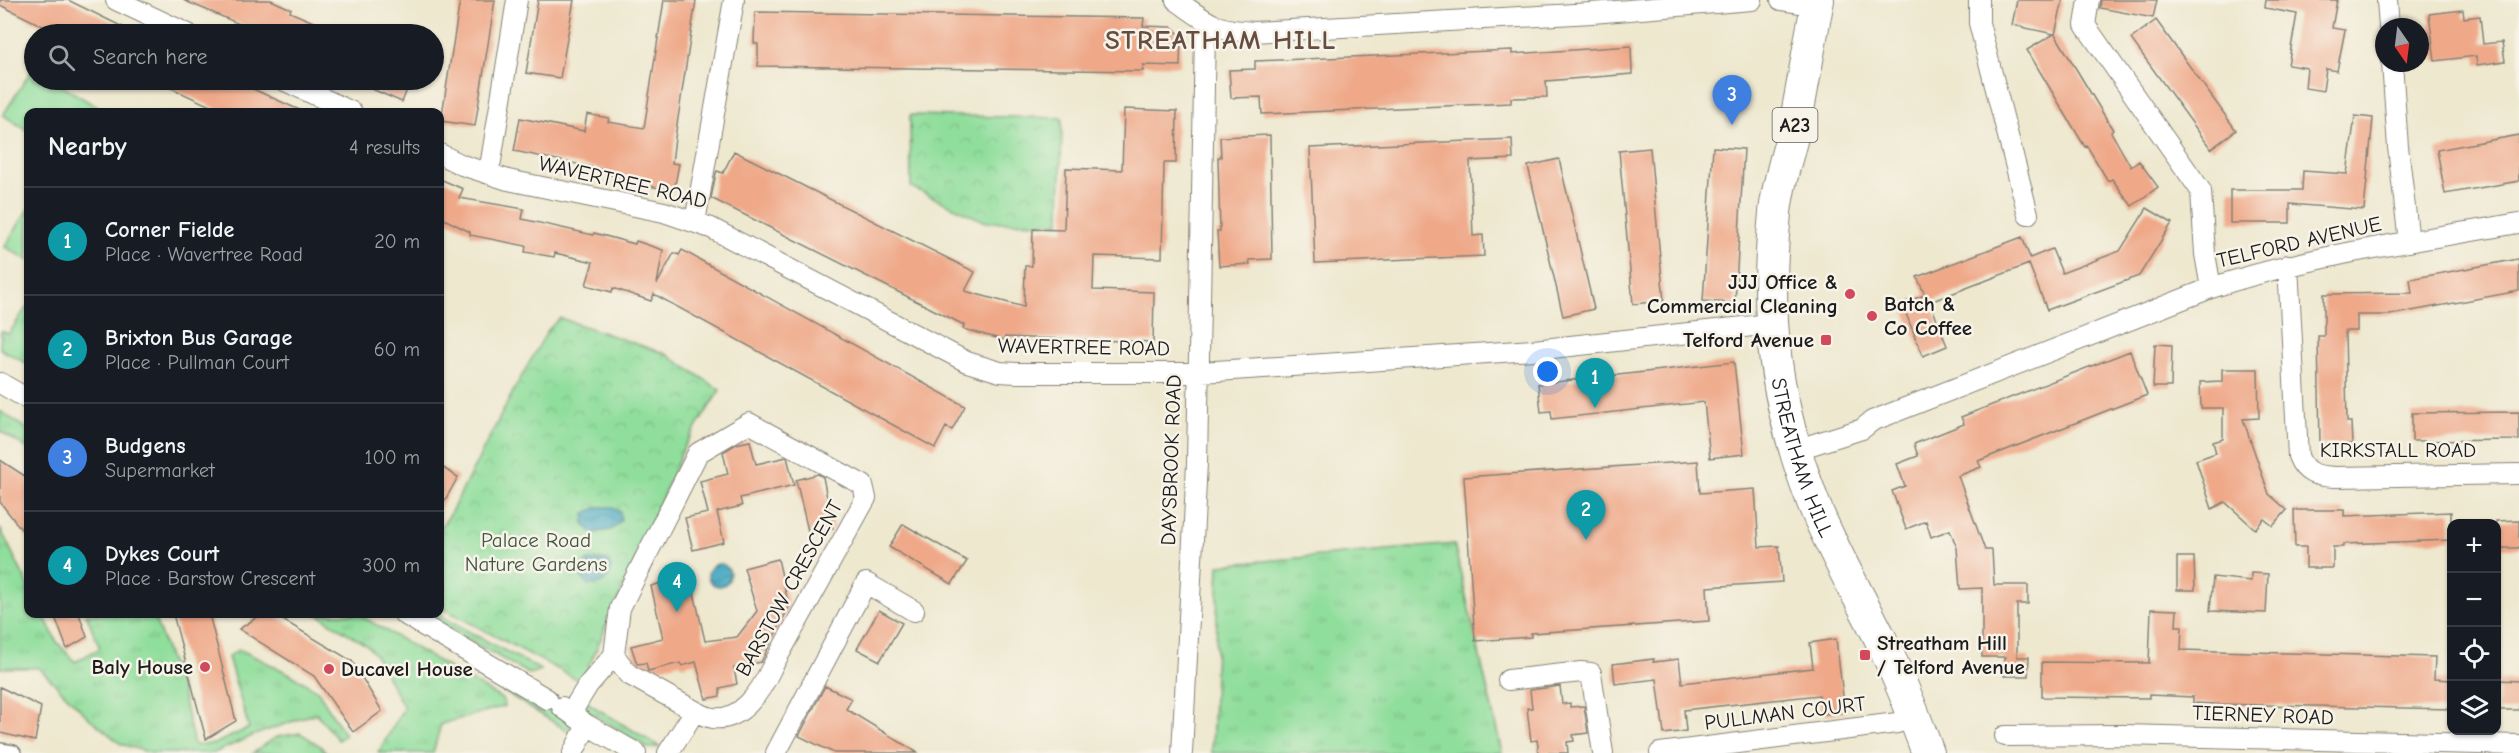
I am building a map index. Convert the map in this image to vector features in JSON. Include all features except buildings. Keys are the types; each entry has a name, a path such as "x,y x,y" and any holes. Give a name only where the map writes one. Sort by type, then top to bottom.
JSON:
{"highway":[{"name":"STREATHAM HILL","path":"1817,3 1796,122 1781,177 1775,212 1771,324 1776,374 1794,450 1830,540 1882,643 1915,717 1928,753"}],"street":[{"path":"116,0 168,24"},
{"path":"486,173 491,161 517,0"},
{"path":"695,222 734,0"},
{"path":"1176,0 1209,25 1232,31 1289,31 1592,13 1752,0"},
{"path":"1781,0 1817,3"},
{"path":"1979,0 1979,23 2028,214"},
{"path":"2089,0 2085,25 2201,191 2205,254 2211,288"},
{"path":"2387,0 2388,18"},
{"name":"DAYSBROOK ROAD","path":"1182,753 1192,591 1205,32 1209,25"},
{"path":"2393,72 2398,147 2409,242"},
{"path":"305,90 343,108"},
{"name":"WAVERTREE ROAD","path":"444,156 486,173 664,212 711,228 983,368 1017,373 1198,372 1530,350 1771,324"},
{"name":"TELFORD AVENUE","path":"1794,450 1862,429 1872,421 2211,288 2288,265 2519,223"},
{"name":"KIRKSTALL ROAD","path":"2288,265 2298,456 2302,466 2309,473 2335,477 2519,474"},
{"path":"0,383 24,397"},
{"name":"BARSTOW CRESCENT","path":"749,423 863,485 866,498 861,509 762,689 735,715 714,718 695,711 628,674 614,655 620,608 698,453 749,423"},
{"path":"776,753 866,583 914,611"},
{"path":"411,618 636,753"},
{"path":"559,705 588,685 614,655"},
{"path":"1508,680 1581,672 1591,673 1603,753"},
{"path":"668,753 695,711"},
{"name":"PULLMAN COURT","path":"1660,753 1898,723 1915,717"},
{"path":"573,753 587,725"},
{"name":"TIERNEY ROAD","path":"2005,736 2133,735 2379,747 2519,745"},
{"path":"0,751 13,753"}],"green space":[{"path":"24,82 24,90 69,90 99,108 24,108 24,128 3,115"},
{"path":"910,115 1062,118 1060,223 986,222 911,187"},
{"path":"24,216 24,258 5,247"},
{"path":"24,311 24,362 0,349 1,331 9,334"},
{"name":"Palace Road Nature Gardens","path":"560,318 666,354 720,390 685,445 582,682 444,609 444,523 548,330"},
{"path":"0,411 24,427 24,446 0,431"},
{"path":"0,528 24,577 24,618 45,618 57,642 75,662 100,648 88,618 154,618 182,692 194,745 214,744 249,728 228,657 239,649 290,674 318,691 345,735 338,740 316,713 252,736 214,753 151,753 121,744 89,718 39,668 0,668"},
{"path":"1454,544 1502,753 1212,753 1219,565"},
{"path":"323,618 365,618 502,699 505,706 441,724 433,753 378,753 404,708 376,656 368,646"},
{"path":"431,618 444,618 541,670 529,674"},
{"path":"468,666 569,722 571,733 469,670"},
{"path":"583,700 660,747 648,748 582,707"},
{"path":"300,733 327,753 253,753 276,737"}],"water":[{"path":"599,507 613,507 620,512 621,521 611,530 592,533 584,524 585,513"},
{"path":"608,561 611,568 608,578 600,584 589,585 582,578 582,567 586,562"},
{"path":"719,564 727,567 730,575 727,583 719,586 711,583 708,575 711,567"}],"place":[{"name":"Budgens","path":"1732,125"},
{"name":"JJJ Office & Commercial Cleaning","path":"1850,294"},
{"name":"Batch & Co Coffee","path":"1872,316"},
{"name":"Telford Avenue","path":"1826,340"},
{"name":"Corner Fielde","path":"1595,408"},
{"name":"Brixton Bus Garage","path":"1586,540"},
{"name":"Dykes Court","path":"677,612"},
{"name":"Streatham Hill / Telford Avenue","path":"1865,655"},
{"name":"Baly House","path":"205,667"},
{"name":"Ducavel House","path":"329,669"}],"district":[{"name":"STREATHAM HILL","path":"1221,40"}]}
